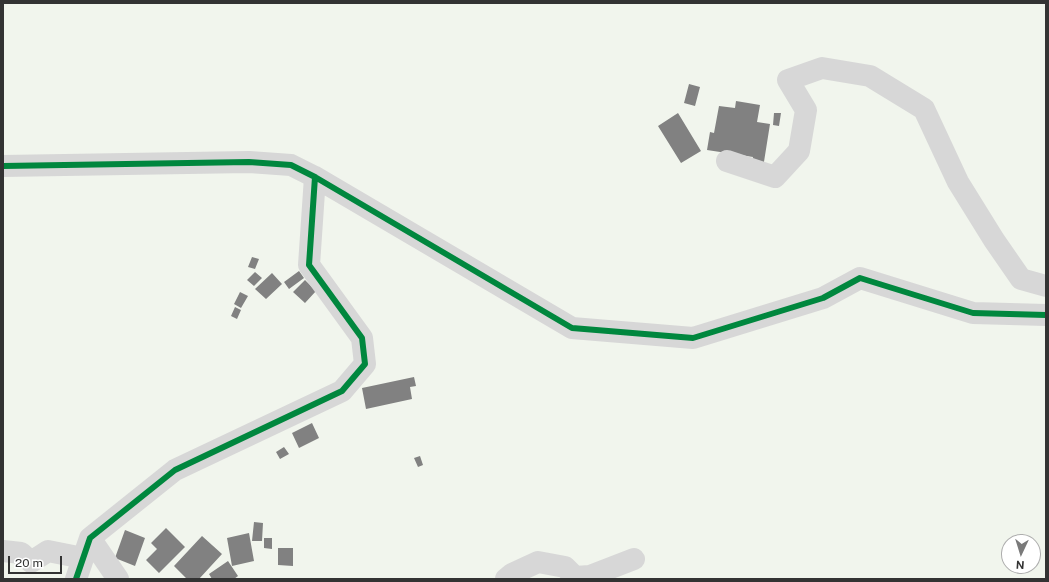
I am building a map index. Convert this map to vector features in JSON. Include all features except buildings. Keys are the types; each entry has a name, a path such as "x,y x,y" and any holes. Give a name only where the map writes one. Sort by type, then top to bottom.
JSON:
{"street":[{"path":"727,161 775,177 800,151 806,110 788,80 822,68 870,76 924,109 958,182 999,246 1022,279 1046,286"},
{"path":"3,166 249,162 291,165 315,177 572,328 693,338 823,298 860,278 973,313 1046,315"},
{"path":"76,579 86,548 175,470 342,391 364,364 362,338 309,265 315,177"},
{"path":"3,551 21,553 31,562 48,551 86,548 118,579"},
{"path":"506,579 512,574 538,562 565,567 575,578 590,576 634,559"}],"shaded area":[{"path":"3,3 1046,3 1046,579 3,579"}],"cycle path":[{"path":"3,166 249,162 291,165 315,177 572,328 693,338 823,298 860,278 973,313 1046,315"},
{"path":"76,579 90,538 175,470 342,391 365,364 362,338 309,265 315,177"}]}
